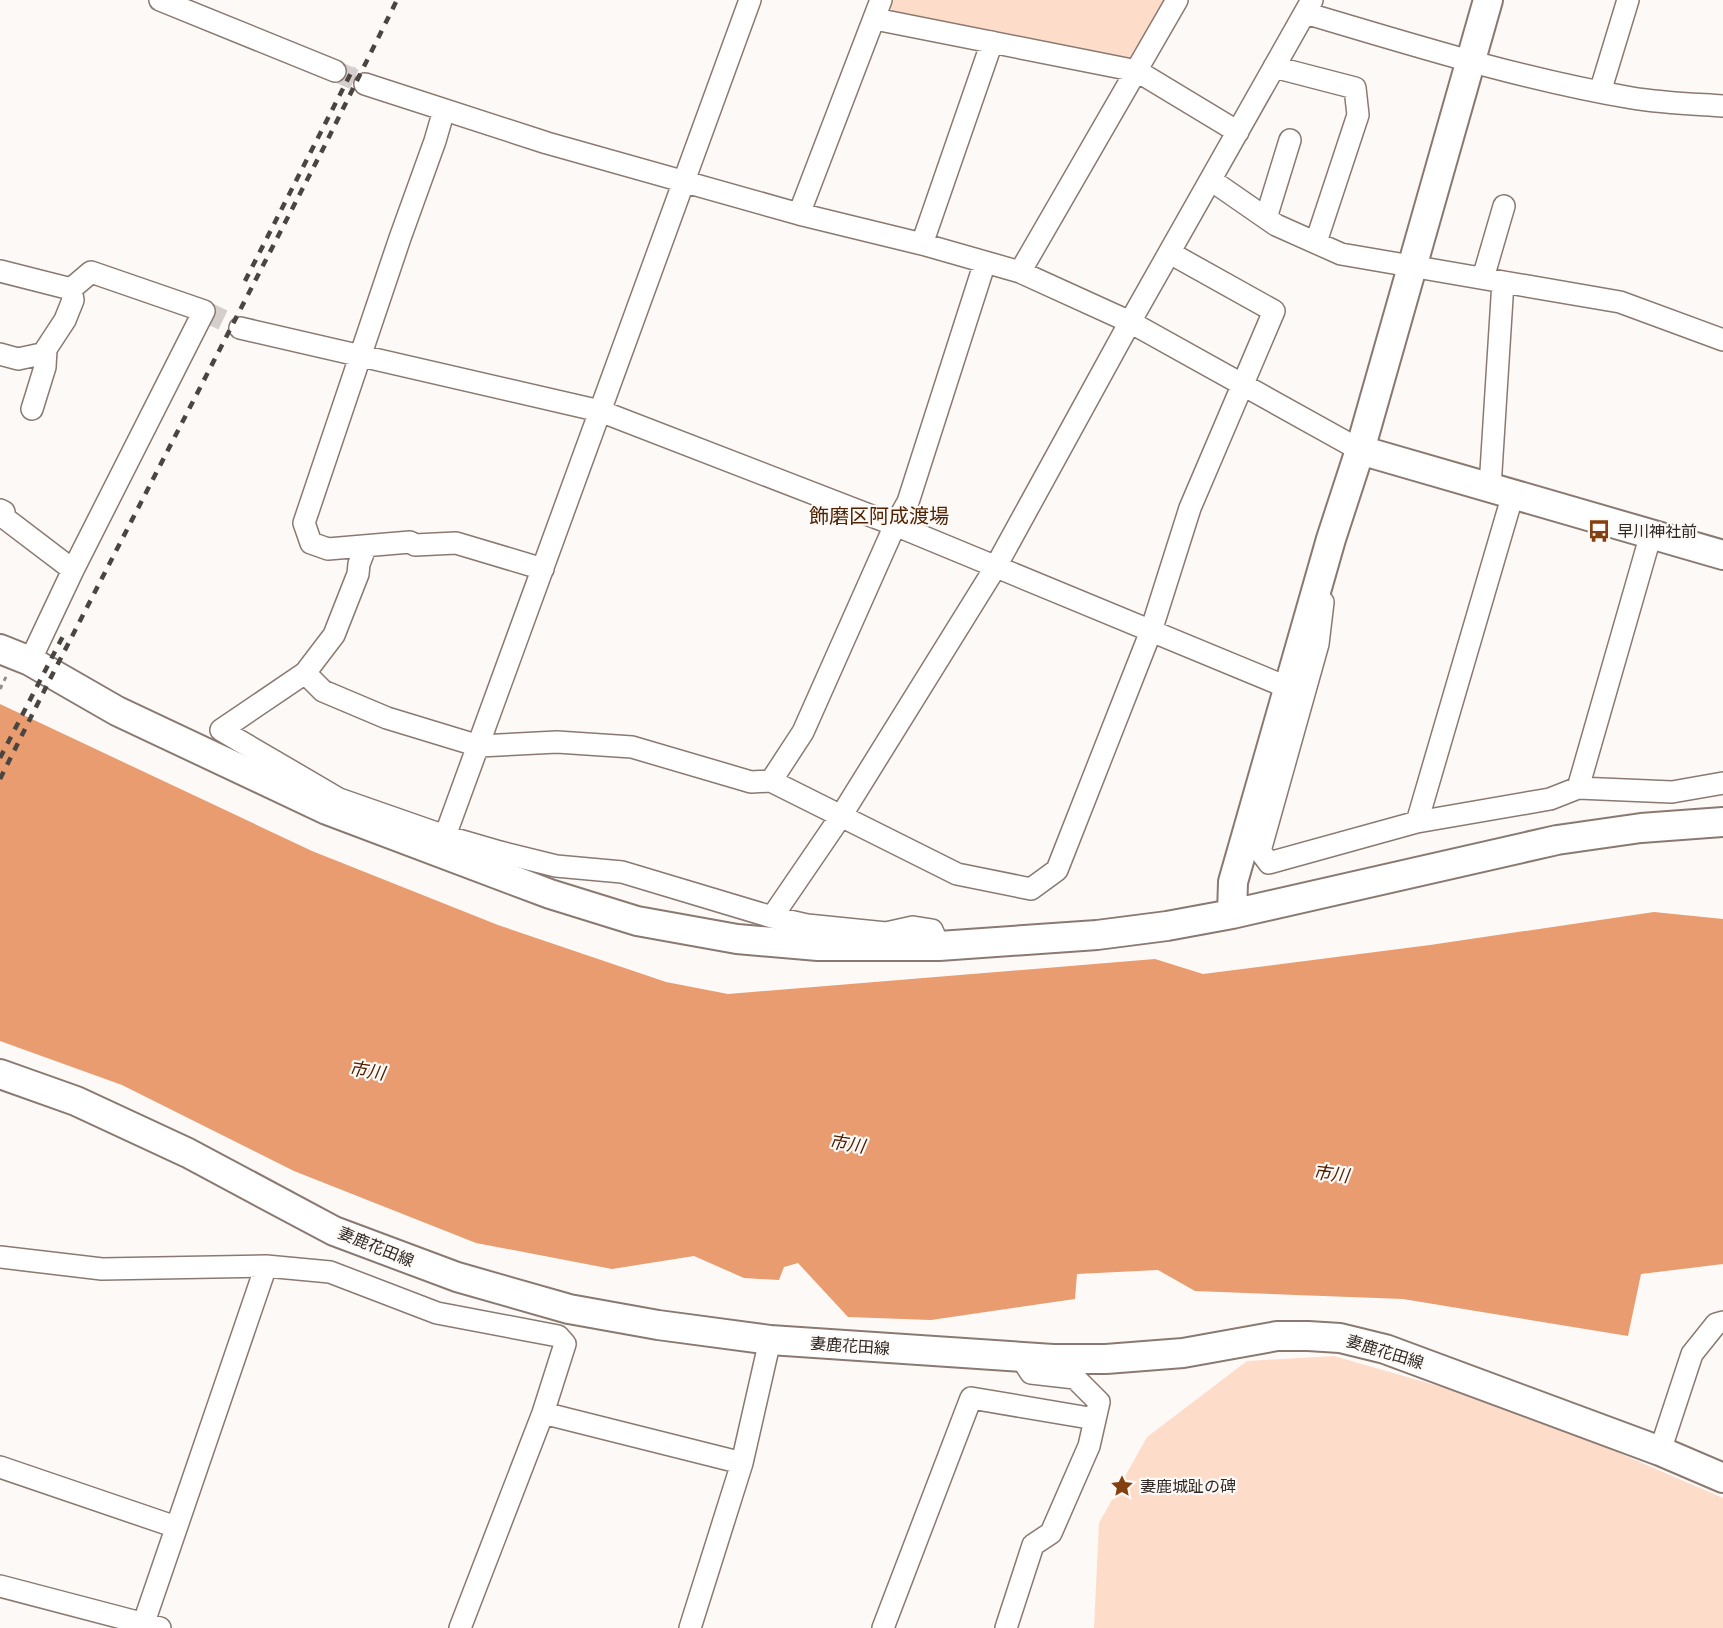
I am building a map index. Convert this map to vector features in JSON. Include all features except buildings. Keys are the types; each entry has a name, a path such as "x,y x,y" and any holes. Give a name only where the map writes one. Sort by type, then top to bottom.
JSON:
{"street":[{"path":"160,0 335,71"},
{"path":"445,836 750,0"},
{"path":"1020,272 1178,0"},
{"path":"1232,914 1233,882 1331,538 1360,450 1488,0"},
{"path":"1600,92 1628,0"},
{"path":"772,917 840,816 996,568 1130,322 1309,6 1471,63 1634,98 1723,106"},
{"path":"799,214 878,10 992,42 1137,71 1238,132"},
{"path":"922,244 992,42"},
{"path":"1274,68 1355,88 1358,115 1316,242"},
{"path":"365,84 547,143 799,214 922,244 1020,272 1130,322 1360,450 1723,555"},
{"path":"444,110 304,523 310,543 328,549 410,542 415,545 456,543 543,569"},
{"path":"1266,218 1290,140"},
{"path":"1211,180 1276,225 1341,254 1620,302 1722,336"},
{"path":"1417,822 1502,491 1493,280 1504,206"},
{"path":"305,673 323,691 387,718 479,746 557,742 632,747 752,782 771,781 957,874 1031,889 1057,870 1151,631 1190,508 1274,311 1170,253"},
{"path":"771,781 803,732 895,525 908,502 985,262"},
{"path":"0,271 71,289"},
{"path":"30,662 73,570 204,311 91,272 71,289"},
{"path":"32,409 45,367 46,349 65,320 74,300 71,289"},
{"path":"240,328 600,411 895,525 1288,688"},
{"path":"0,354 18,359 46,353"},
{"path":"0,510 4,512 2,516 73,570"},
{"path":"1578,788 1651,534"},
{"path":"1331,538 1318,644 1260,851 1269,863 1417,822 1550,799 1578,788 1672,792 1723,783"},
{"path":"366,546 358,574 334,635 305,673 221,730 333,805 556,866 622,872 772,917 807,925 886,933 913,927 932,930 939,946"},
{"path":"0,649 30,662 117,711 333,805 550,894 637,921 737,939 818,946 939,946 1097,935 1167,926 1232,914 1557,840 1641,828 1723,822"},
{"name":"妻鹿花田線","path":"0,1074 76,1101 188,1153 334,1231 427,1267 569,1309 658,1325 770,1340 1053,1359 1106,1359 1183,1353 1277,1336 1340,1338 1385,1349 1660,1451 1723,1478"},
{"path":"0,1257 102,1269 266,1266 330,1272 437,1312 558,1336 565,1344 543,1413 460,1628"},
{"path":"0,1586 149,1627 176,1527 266,1266"},
{"path":"1660,1451 1692,1354 1716,1324 1723,1322"},
{"path":"696,1626 742,1463 770,1340"},
{"path":"1006,1628 1033,1545 1051,1533 1089,1446 1099,1402 1075,1378 1031,1373 1020,1356"},
{"path":"883,1628 971,1398 1095,1419"},
{"path":"543,1413 742,1463"},
{"path":"0,1467 176,1527"}],"shaded area":[{"path":"891,0 1168,0 1136,56 1122,60 895,16 889,5"},
{"path":"1334,1356 1515,1408 1723,1498 1723,1628 1094,1628 1099,1523 1147,1437 1247,1361"}],"water":[{"name":"市川","path":"0,704 312,851 498,925 666,982 728,994 1155,959 1203,974 1430,945 1654,912 1723,919 1723,1264 1641,1274 1628,1336 1403,1299 1195,1291 1158,1270 1077,1274 1075,1299 931,1320 848,1317 798,1263 784,1267 779,1280 744,1278 694,1256 612,1269 476,1243 294,1171 122,1085 0,1041"}],"tunnel":[{"path":"335,71 365,84"},
{"path":"204,311 240,328"}],"railway":[{"path":"0,779 397,0"},
{"path":"245,281 354,67"},
{"path":"0,758 63,636"}],"place":[{"name":"早川神社前","path":"1599,531"},
{"name":"妻鹿城趾の碑","path":"1122,1486"}],"district":[{"name":"飾磨区阿成渡場","path":"879,516"}]}
